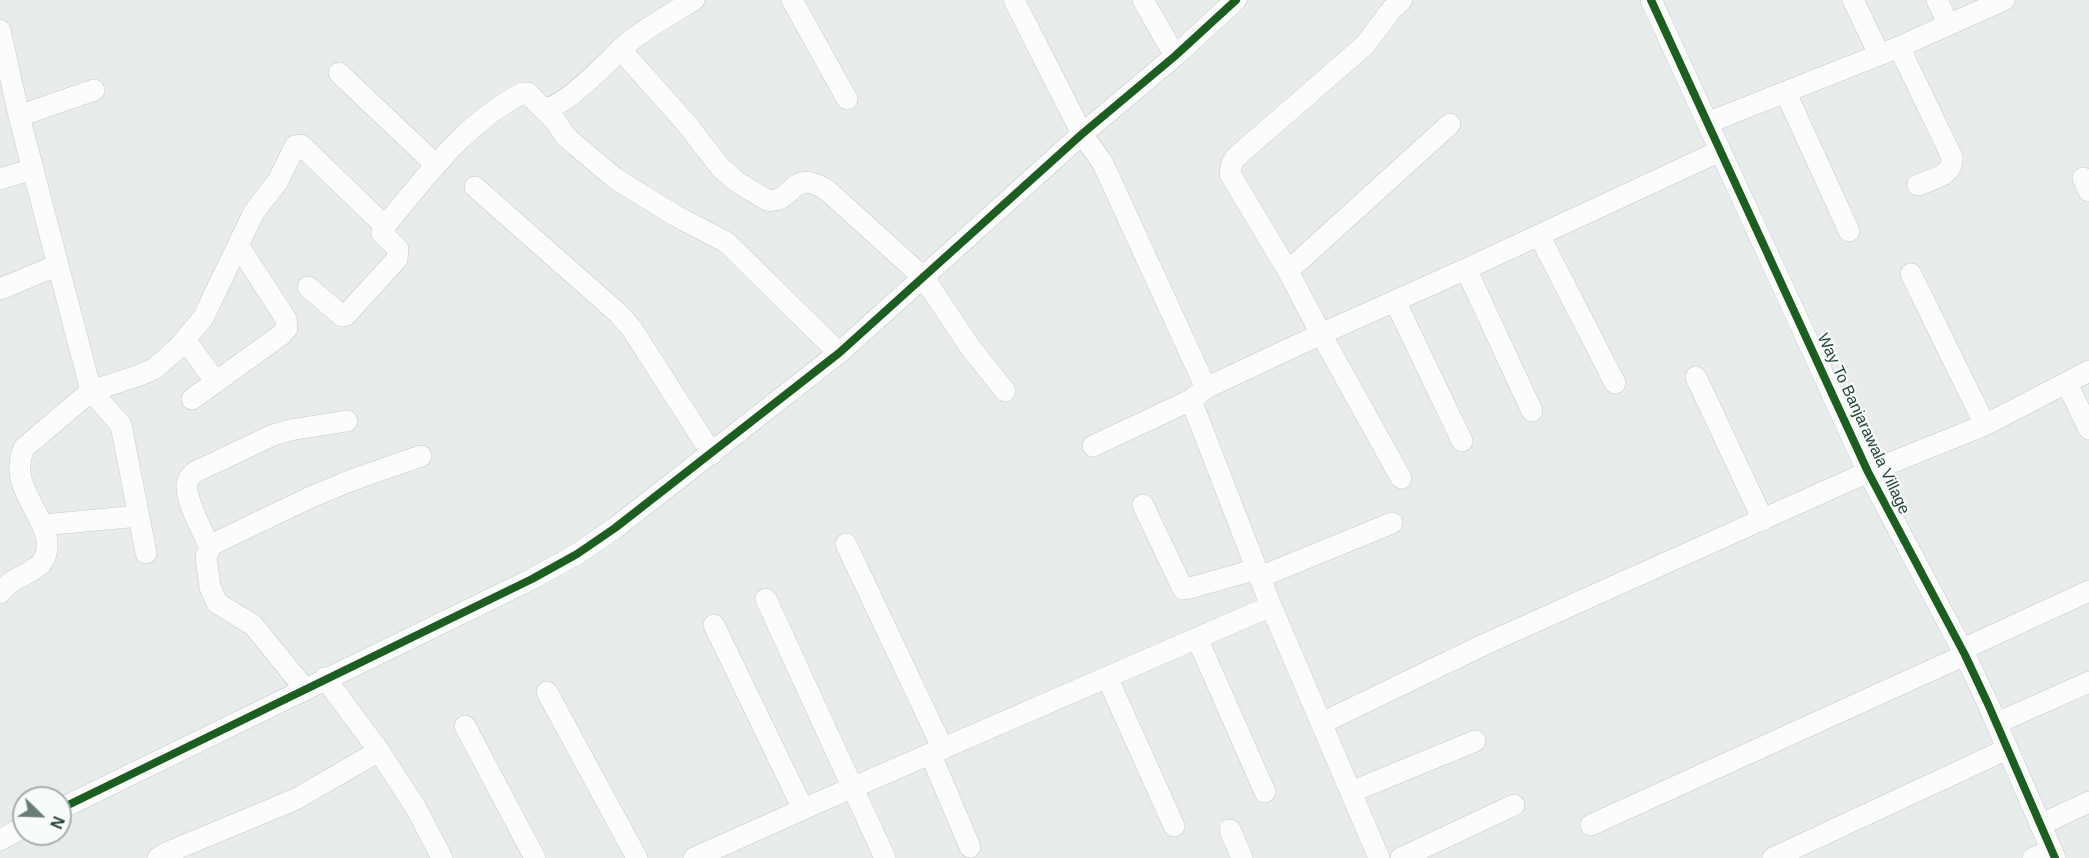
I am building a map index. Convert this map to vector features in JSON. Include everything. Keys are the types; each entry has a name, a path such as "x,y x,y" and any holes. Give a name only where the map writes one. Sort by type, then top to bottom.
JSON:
{"street":[{"path":"544,109 562,100 586,83 620,49 694,0"},
{"path":"792,0 847,99"},
{"path":"1014,0 1082,134 1102,162 1111,181 1198,394 1272,606 1379,858"},
{"path":"1143,0 1175,56"},
{"path":"72,803 532,579 577,554 615,528 839,353 1082,134 1175,56 1236,0"},
{"name":"Way To Banjarawala Village","path":"1651,0 1868,472 1963,652 1997,723 2040,825 2047,855"},
{"path":"1853,0 1889,50 1952,158 1953,164 1948,173 1918,185"},
{"path":"1937,0 1948,24"},
{"path":"1707,123 1786,93 2004,0"},
{"path":"1397,2 1365,45 1250,143 1232,163 1230,174 1288,271 1401,478"},
{"path":"0,30 19,116 91,391 121,425 146,553"},
{"path":"620,49 687,123 721,168 737,182 772,202 781,199 798,184 812,182 828,190 924,278 957,329 1005,391"},
{"path":"339,73 436,165"},
{"path":"19,116 94,90"},
{"path":"308,287 342,315 346,315 397,259 398,249 382,233 385,226 436,165 477,123 517,96 528,93 557,123 566,137 616,179 676,216 726,242 839,353"},
{"path":"1786,93 1849,231"},
{"path":"1288,271 1450,124"},
{"path":"0,593 10,583 44,561 47,549 43,525 22,488 19,459 24,448 91,391 154,369 178,348 203,318 254,212 278,181 292,151 298,145 304,148 385,226"},
{"path":"1093,446 1321,334 1720,151"},
{"path":"0,179 33,169"},
{"path":"475,187 619,314 632,329 712,454"},
{"path":"1539,235 1615,383"},
{"path":"192,399 281,335 288,324 238,245"},
{"path":"0,289 58,266"},
{"path":"1466,269 1532,411"},
{"path":"1911,274 1985,425"},
{"path":"1395,300 1462,441"},
{"path":"185,340 216,382"},
{"path":"1322,723 1481,646 1868,472 1985,425 2089,371"},
{"path":"1696,377 1763,520"},
{"path":"2067,384 2089,429"},
{"path":"210,548 188,495 189,478 195,472 273,435 347,421"},
{"path":"305,688 253,625 217,603 210,587 206,557 210,548 215,543 311,497 421,456"},
{"path":"1143,505 1183,588 1259,573 1392,523"},
{"path":"43,525 139,516"},
{"path":"846,544 937,752 970,847"},
{"path":"1592,825 2089,591"},
{"path":"766,598 885,858"},
{"path":"694,858 1272,606"},
{"path":"714,626 803,809"},
{"path":"1197,638 1265,792"},
{"path":"1107,677 1174,826"},
{"path":"326,678 379,751 416,808 442,858"},
{"path":"1997,723 2089,682"},
{"path":"547,692 637,858"},
{"path":"465,726 535,858"},
{"path":"1351,792 1475,741"},
{"path":"1773,858 2007,749"},
{"path":"158,858 296,799 379,751"},
{"path":"2040,825 2089,802"},
{"path":"1401,858 1514,805"},
{"path":"1230,830 1242,858"}],"cycle path":[{"path":"72,803 532,579 577,554 615,528 839,353 1082,134 1175,56 1236,0"},
{"path":"1651,0 1868,472 1965,655 2055,858"}]}
